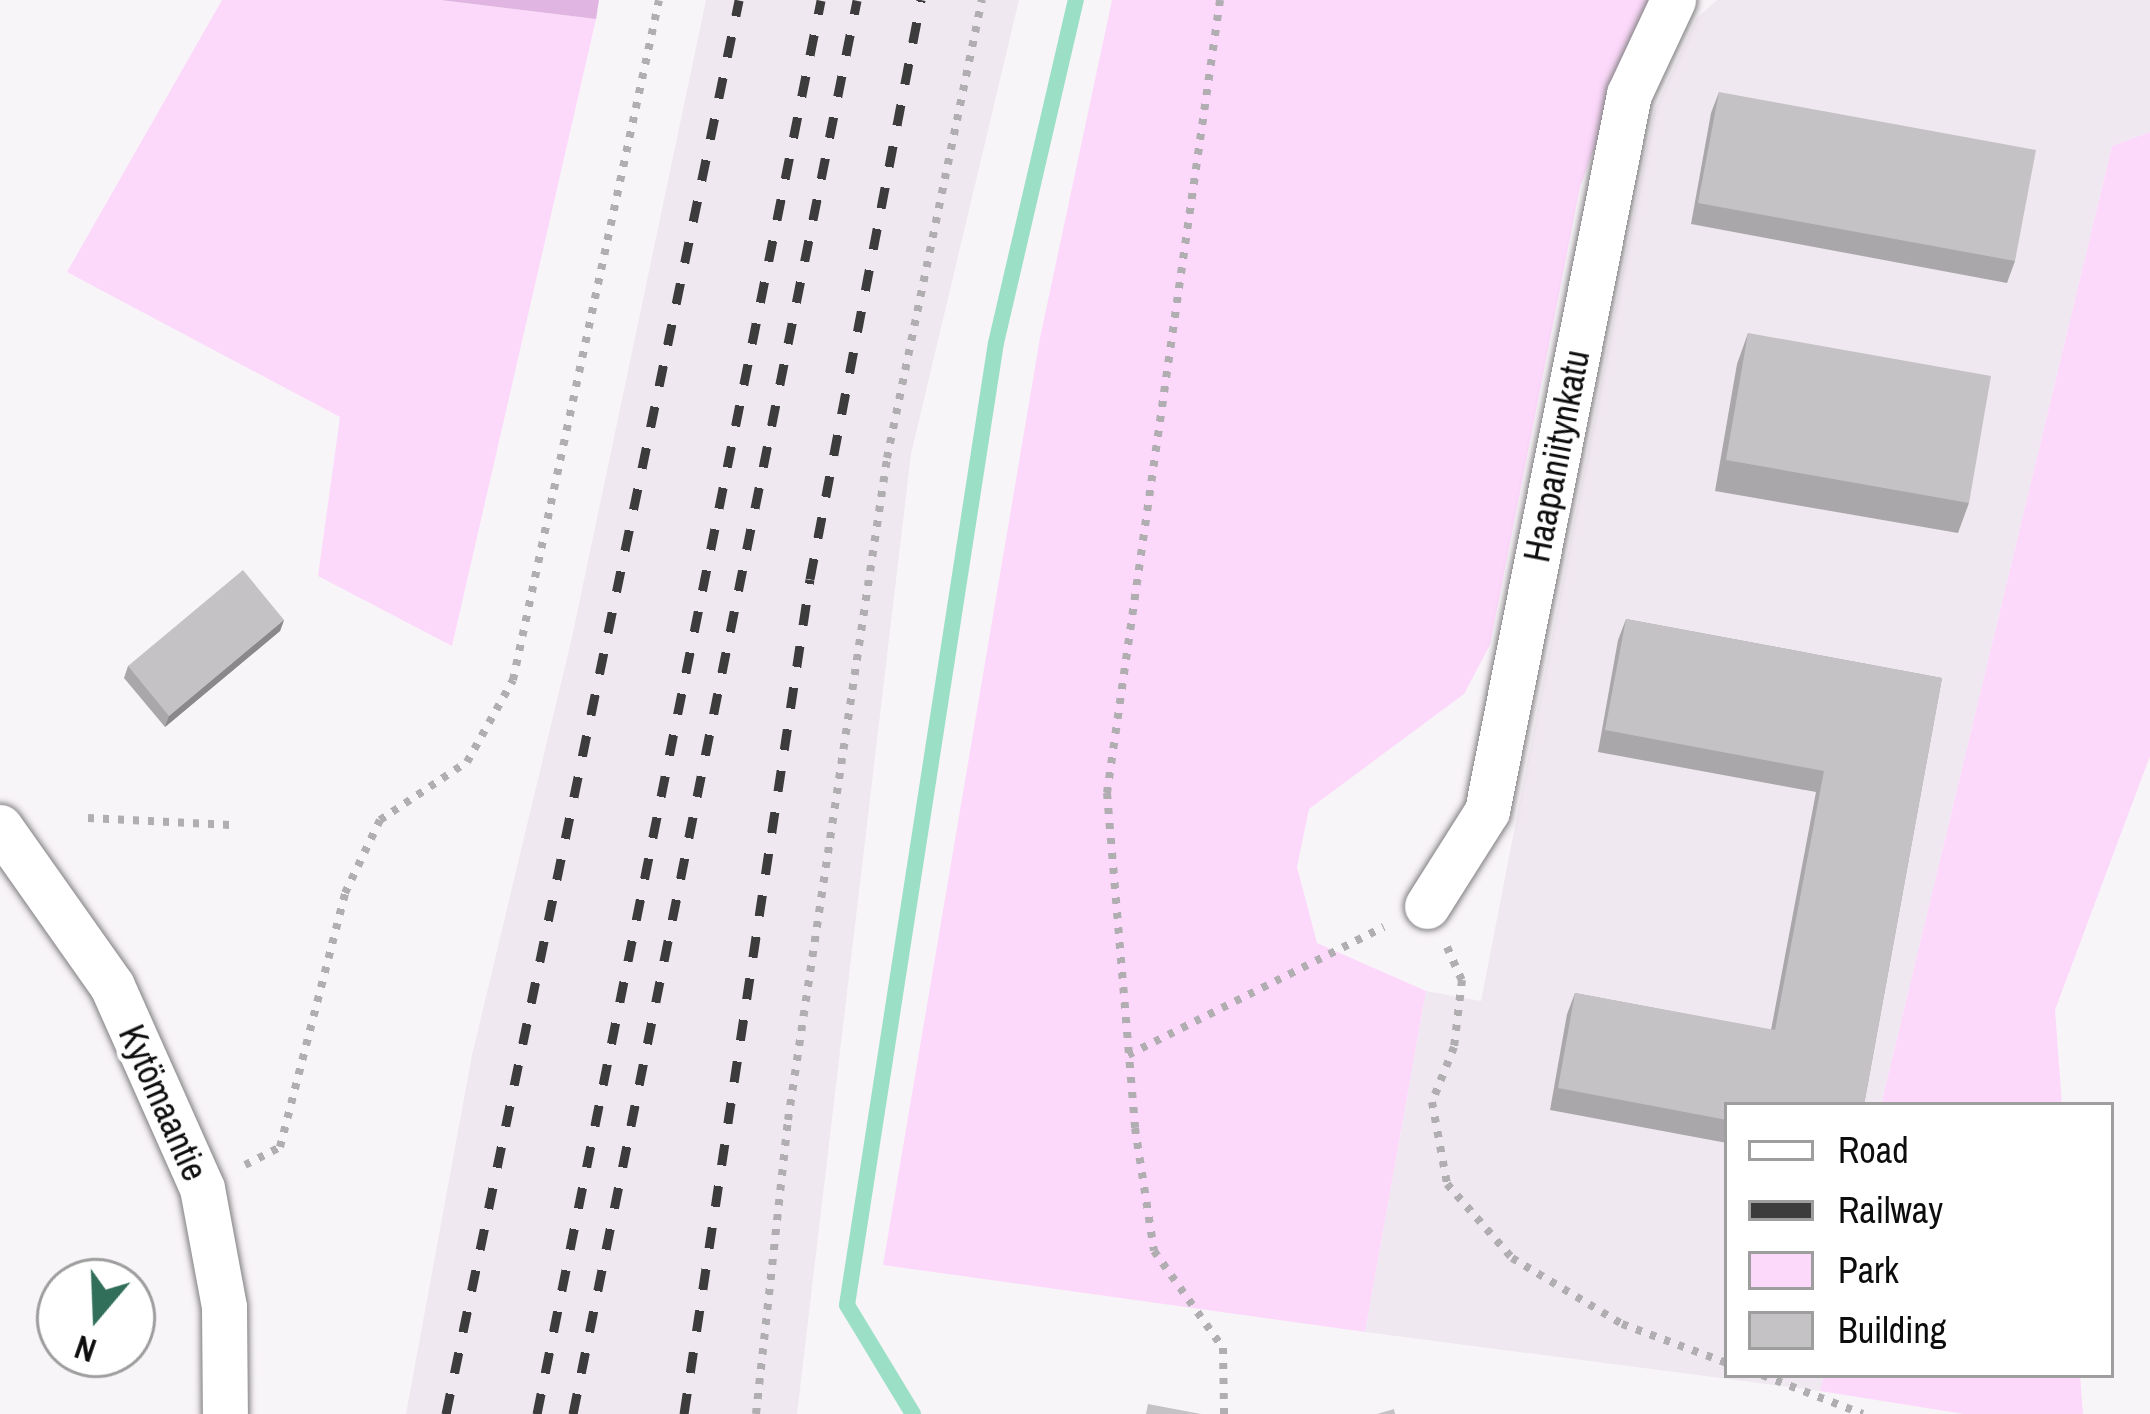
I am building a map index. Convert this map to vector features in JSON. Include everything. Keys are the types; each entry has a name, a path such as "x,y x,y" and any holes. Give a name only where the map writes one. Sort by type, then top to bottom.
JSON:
{"street":[{"name":"Haapaniitynkatu","path":"1427,906 1486,811 1629,94 1673,0"},
{"name":"Kytömaantie","path":"0,827 112,986 202,1188 224,1307 225,1414"}],"path":[{"path":"202,1188 280,1147 345,893 380,820 467,762 513,680 659,0"},
{"path":"756,1414 788,1120 887,458 982,0"},
{"path":"1220,0 1107,794 1128,1055 1154,1251 1223,1348 1223,1414"},
{"path":"88,818 231,825"},
{"path":"1128,1055 1427,906 1462,980 1454,1046 1432,1102 1447,1184 1512,1258 1622,1324 1724,1362"},
{"path":"1770,1378 1863,1414"}],"shaded area":[{"path":"440,0 599,0 596,19"},
{"path":"706,0 1019,0 911,454 797,1414 406,1414 472,1055 572,637"},
{"path":"1717,0 2150,0 2150,132 2112,146 1882,1102 1724,1102 1724,1378 1823,1378 1820,1391 1365,1332 1426,991 1481,1001 1654,111 1697,18"}],"green space":[{"path":"222,0 439,0 596,19 452,646 318,576 340,417 67,272"},
{"path":"1112,0 1650,0 1580,187 1490,645 1464,694 1309,809 1297,867 1317,943 1426,991 1365,1332 883,1265 1040,338"},
{"path":"2150,132 2150,756 2055,1010 2062,1102 1882,1102 2112,146"},
{"path":"1823,1378 2080,1378 2083,1414 1964,1414 1820,1391"}],"building":[{"path":"1719,92 2036,150 2015,261 1698,203"},
{"path":"1748,333 1991,376 1969,503 1726,460"},
{"path":"243,570 284,620 169,716 128,666"},
{"path":"1626,619 1942,678 1865,1102 1724,1102 1724,1119 1558,1088 1575,993 1775,1030 1824,771 1605,730"},
{"path":"1148,1404 1201,1414 1146,1414"}],"waterway":[{"path":"913,1414 847,1305 996,343 1076,0"}],"railway":[{"path":"446,1414 739,0"},
{"path":"537,1414 821,0"},
{"path":"573,1414 857,0"},
{"path":"684,1414 810,579 921,0"}]}
